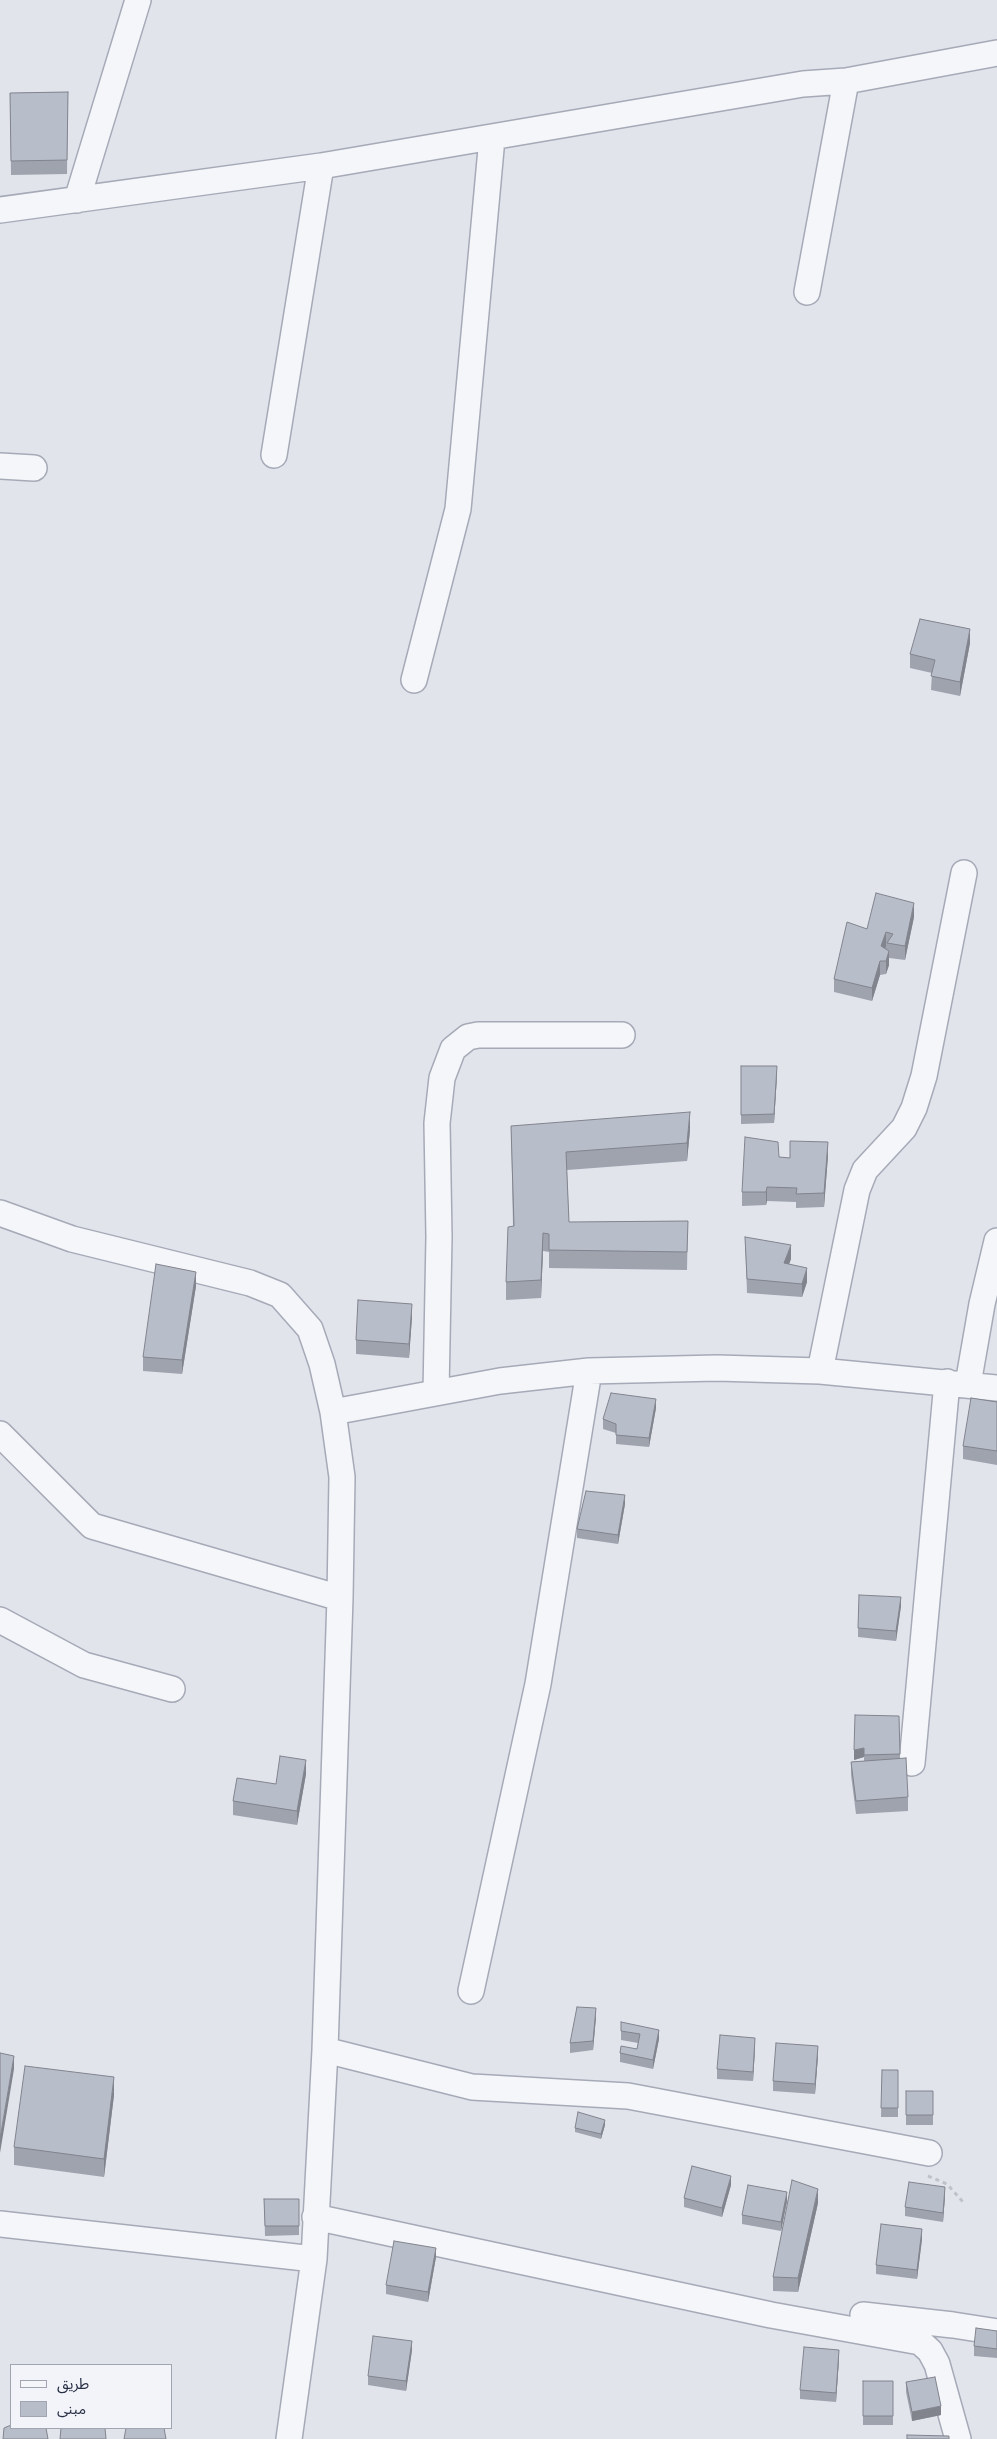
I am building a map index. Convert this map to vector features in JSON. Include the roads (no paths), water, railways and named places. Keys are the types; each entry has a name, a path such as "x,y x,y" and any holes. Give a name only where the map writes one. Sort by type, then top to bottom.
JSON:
{"street":[{"path":"77,200 138,0"},
{"path":"0,210 321,166 803,84 846,81 997,53"},
{"path":"807,292 846,81"},
{"path":"414,680 458,509 492,138"},
{"path":"274,455 321,166"},
{"path":"0,466 34,468"},
{"path":"820,1371 857,1190 865,1170 904,1128 914,1108 924,1076 964,873"},
{"path":"436,1392 439,1237 437,1123 442,1078 451,1054 463,1040 478,1035 622,1035"},
{"path":"0,1213 72,1239 250,1283 280,1295 310,1330 322,1364 333,1412 342,1477 340,1598 325,2050 314,2259 289,2439"},
{"path":"912,1763 922,1636 957,1383 982,1304 997,1241"},
{"path":"333,1412 500,1381 590,1371 717,1368 820,1371 997,1388"},
{"path":"471,1991 538,1684 590,1371"},
{"path":"0,1434 92,1526 340,1598"},
{"path":"0,1620 84,1665 172,1689"},
{"path":"325,2050 472,2087 628,2096 929,2154"},
{"path":"315,2217 771,2315 920,2342 930,2350 937,2364 958,2439"},
{"path":"0,2224 314,2259"},
{"path":"771,2315 799,2311 826,2312 953,2325 997,2332"}]}
